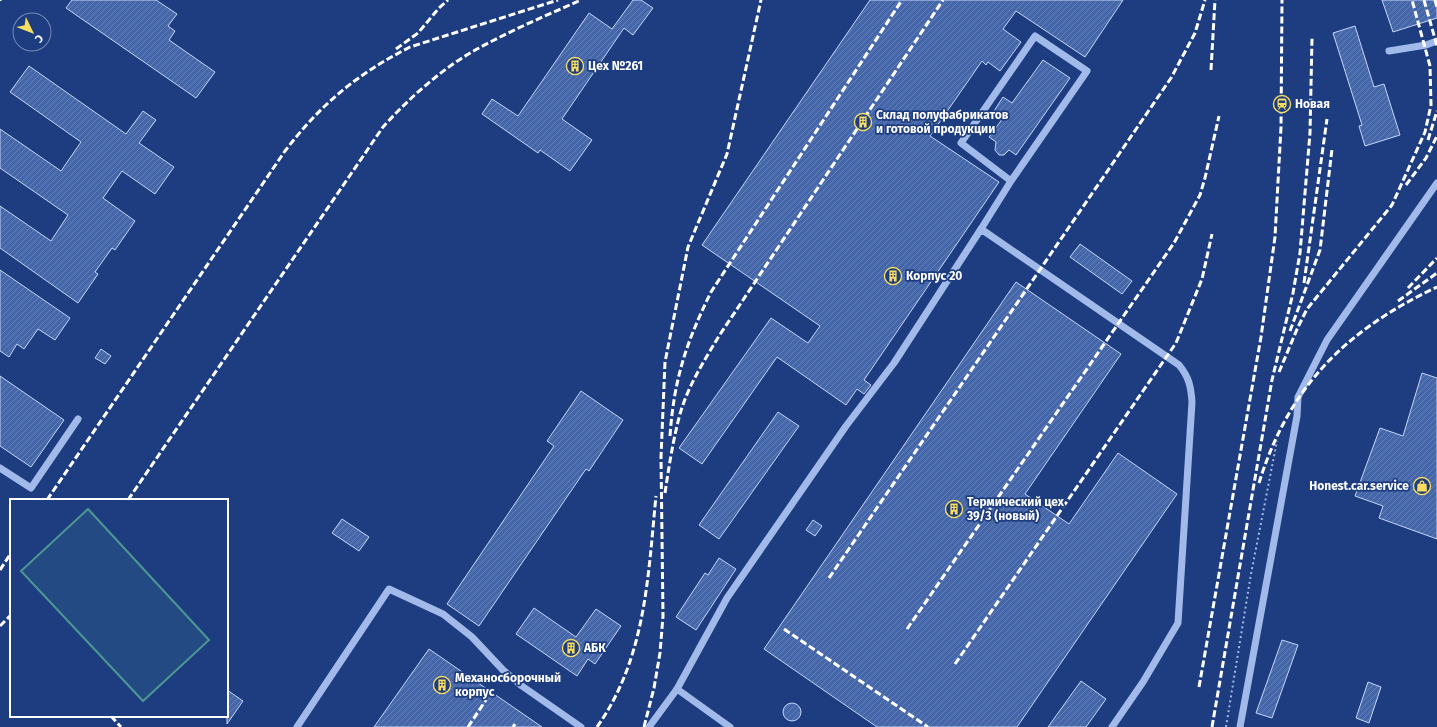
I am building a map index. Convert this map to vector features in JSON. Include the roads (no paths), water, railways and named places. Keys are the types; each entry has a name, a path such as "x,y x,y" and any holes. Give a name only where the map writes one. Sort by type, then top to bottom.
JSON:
{"lane":[{"path":"649,727 677,689 727,598 846,426 894,363 1011,181 1086,71 1035,36 961,143 1011,181"},
{"path":"1389,51 1426,45 1437,41"},
{"path":"1240,727 1297,416 1298,397 1327,340 1437,183"},
{"path":"981,229 1179,365 1186,374 1191,386 1191,410 1178,623 1144,682 1112,727"},
{"path":"0,468 31,488 78,419"},
{"path":"297,727 389,589 443,614 472,637 503,670 522,686 581,727"},
{"path":"677,689 730,727"}],"railway":[{"path":"396,49 418,33 439,8 448,0"},
{"path":"48,499 285,151 326,105 357,79 391,57 410,47 558,0"},
{"path":"129,499 383,127 428,83 466,55 491,41 581,0"},
{"path":"644,727 654,688 660,653 663,616 661,457 665,362 688,247 727,154 761,0"},
{"path":"670,436 678,379 688,345 711,292 902,0"},
{"path":"665,493 673,443 680,414 687,394 702,364 719,336 943,0"},
{"path":"829,578 1171,78 1195,33 1205,0"},
{"path":"1211,70 1215,0"},
{"path":"1199,687 1261,337 1275,237 1281,127 1282,0"},
{"path":"1279,372 1307,309 1392,205 1425,132 1431,105 1430,66 1412,0"},
{"path":"1424,0 1437,46"},
{"path":"1435,0 1437,7"},
{"path":"1212,727 1272,380 1293,293 1300,253 1310,133 1312,38"},
{"path":"1428,140 1437,111"},
{"path":"907,629 1174,243 1200,195 1219,116"},
{"path":"1304,283 1327,119"},
{"path":"1406,185 1426,158 1437,136"},
{"path":"1290,331 1320,250 1332,149"},
{"path":"955,664 1176,343 1202,279 1212,234"},
{"path":"1408,288 1437,258"},
{"path":"1398,301 1437,273"},
{"path":"1259,483 1272,448 1287,418 1305,390 1325,365 1349,342 1375,322 1404,304 1437,287"},
{"path":"597,727 613,701 626,673 635,645 647,586 656,496"},
{"path":"0,570 10,555"},
{"path":"0,626 10,616"},
{"path":"784,629 928,727"},
{"path":"468,727 486,700"},
{"path":"112,717 121,727"}],"place":[{"name":"Цех №261","path":"575,66"},
{"name":"Новая","path":"1282,104"},
{"name":"Склад полуфабрикатов и готовой продукции","path":"863,122"},
{"name":"Корпус 20","path":"893,276"},
{"name":"Honest.car.service","path":"1422,486"},
{"name":"Термический цех 39/3 (новый)","path":"954,509"},
{"name":"АБК","path":"571,648"},
{"name":"Механосборочный корпус","path":"442,685"}]}
